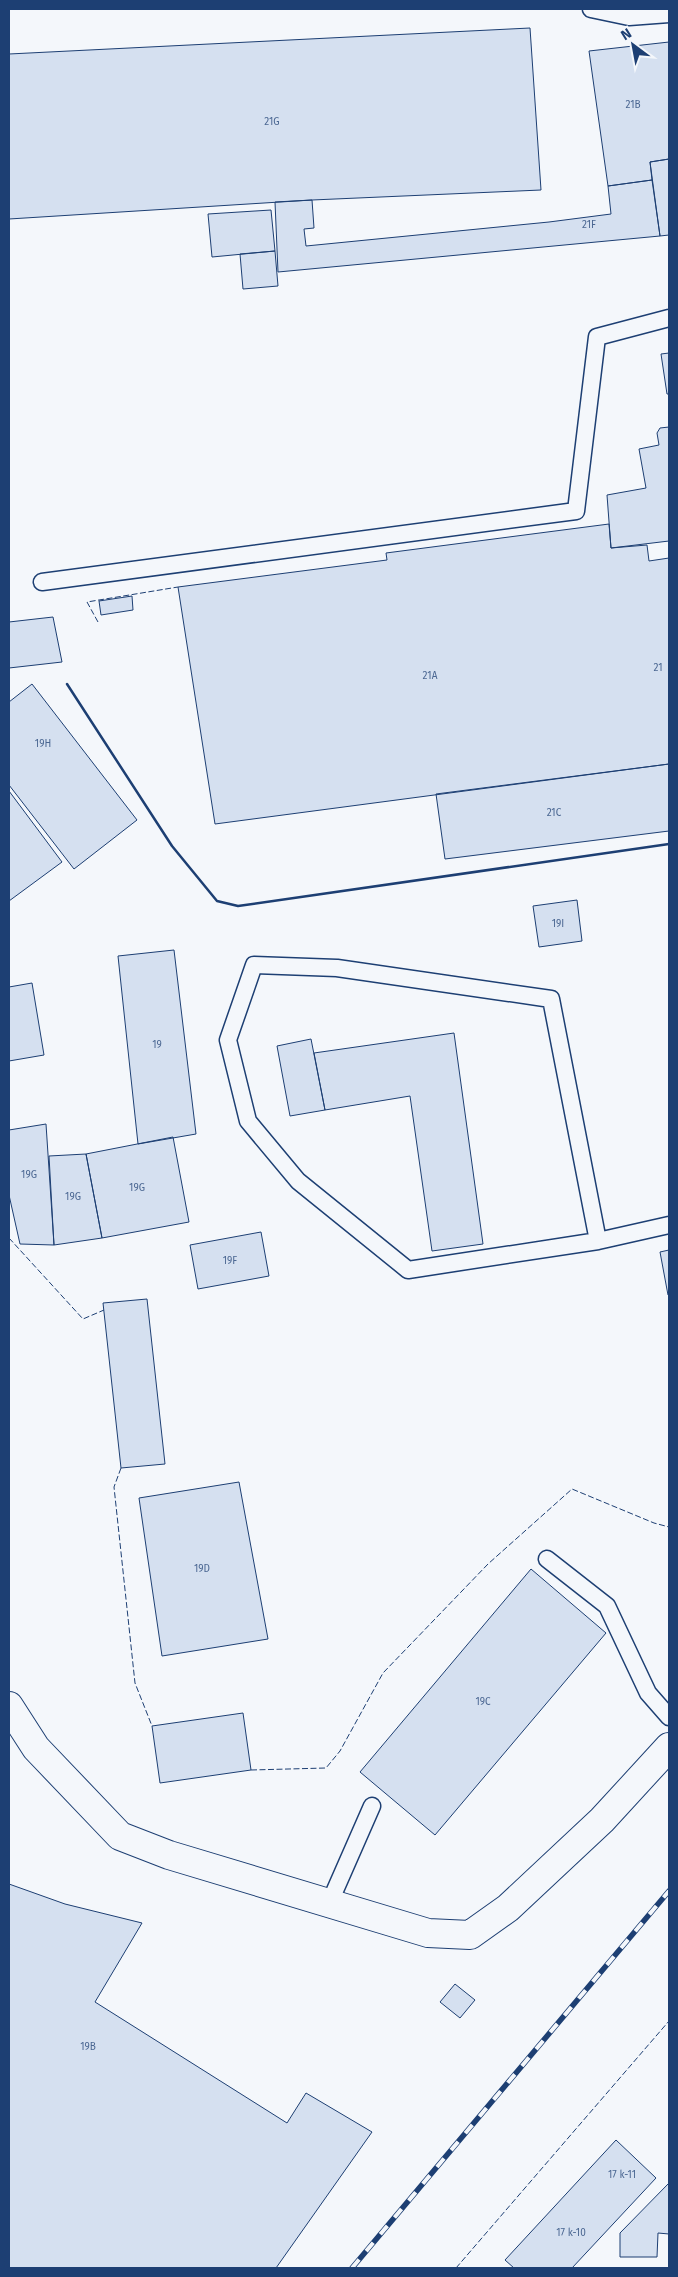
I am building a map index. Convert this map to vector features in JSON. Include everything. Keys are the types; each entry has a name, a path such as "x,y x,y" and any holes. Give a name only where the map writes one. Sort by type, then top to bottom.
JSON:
{"street":[{"path":"9,1706 36,1748 120,1836 169,1855 428,1933 470,1935 508,1908 594,1827 669,1747"}],"lane":[{"path":"591,9 629,17 669,14"},
{"path":"42,582 576,511 597,337 669,318"},
{"path":"598,1241 551,999 336,968 254,965 228,1040 248,1121 298,1181 408,1270 598,1241 669,1225"},
{"path":"547,1559 607,1606 648,1693 669,1717"},
{"path":"329,1904 372,1806"}],"building":[{"path":"530,28 541,190 312,200 9,219 9,54"},
{"path":"669,42 669,159 650,162 652,180 608,186 589,51"},
{"path":"669,159 669,235 660,236 650,162"},
{"path":"652,180 660,236 278,272 275,202 312,200 314,228 304,229 306,246 611,214 608,186"},
{"path":"271,210 275,251 212,257 208,214"},
{"path":"275,251 278,286 243,289 240,254"},
{"path":"669,353 669,394 667,394 661,354"},
{"path":"669,427 669,541 611,548 607,495 646,488 639,449 659,445 657,433 660,428"},
{"path":"609,524 611,548 647,545 649,561 669,558 669,764 215,824 178,587 387,560 386,553"},
{"path":"132,596 133,610 101,615 99,601"},
{"path":"53,617 62,662 9,668 9,622"},
{"path":"32,684 137,820 74,869 9,785 9,702"},
{"path":"669,764 669,831 445,859 436,794"},
{"path":"9,791 62,862 9,901"},
{"path":"577,900 582,941 539,947 533,906"},
{"path":"174,950 196,1134 138,1144 118,956"},
{"path":"32,983 44,1055 9,1061 9,987"},
{"path":"454,1033 483,1244 432,1251 410,1096 325,1110 314,1053"},
{"path":"311,1039 325,1110 290,1116 277,1046"},
{"path":"46,1124 54,1245 20,1244 9,1195 9,1130"},
{"path":"173,1137 189,1222 102,1238 86,1154"},
{"path":"86,1154 102,1238 54,1245 49,1156"},
{"path":"261,1232 269,1276 198,1289 190,1245"},
{"path":"669,1250 669,1295 668,1295 660,1252"},
{"path":"147,1299 165,1464 121,1468 103,1303"},
{"path":"239,1482 268,1639 162,1656 139,1498"},
{"path":"531,1569 606,1633 435,1835 360,1772"},
{"path":"243,1713 251,1770 160,1783 152,1726"},
{"path":"9,1884 65,1904 142,1923 95,2002 287,2123 306,2093 372,2132 276,2268 9,2268"},
{"path":"455,1984 475,2000 460,2018 440,2002"},
{"path":"616,2140 656,2178 572,2268 514,2268 505,2260"},
{"path":"669,2183 669,2234 658,2233 657,2257 620,2257 620,2233"}],"railway":[{"path":"352,2268 669,1891"}],"fence":[{"path":"98,622 87,602 178,587"},
{"path":"9,1238 83,1319 104,1310"},
{"path":"121,1468 114,1487 135,1683 152,1726"},
{"path":"251,1770 326,1768 340,1751 383,1673 488,1564 572,1489 654,1523 669,1527"},
{"path":"456,2268 669,2021"}],"wall":[{"path":"67,684 172,846 217,901 238,906 669,844"}]}
